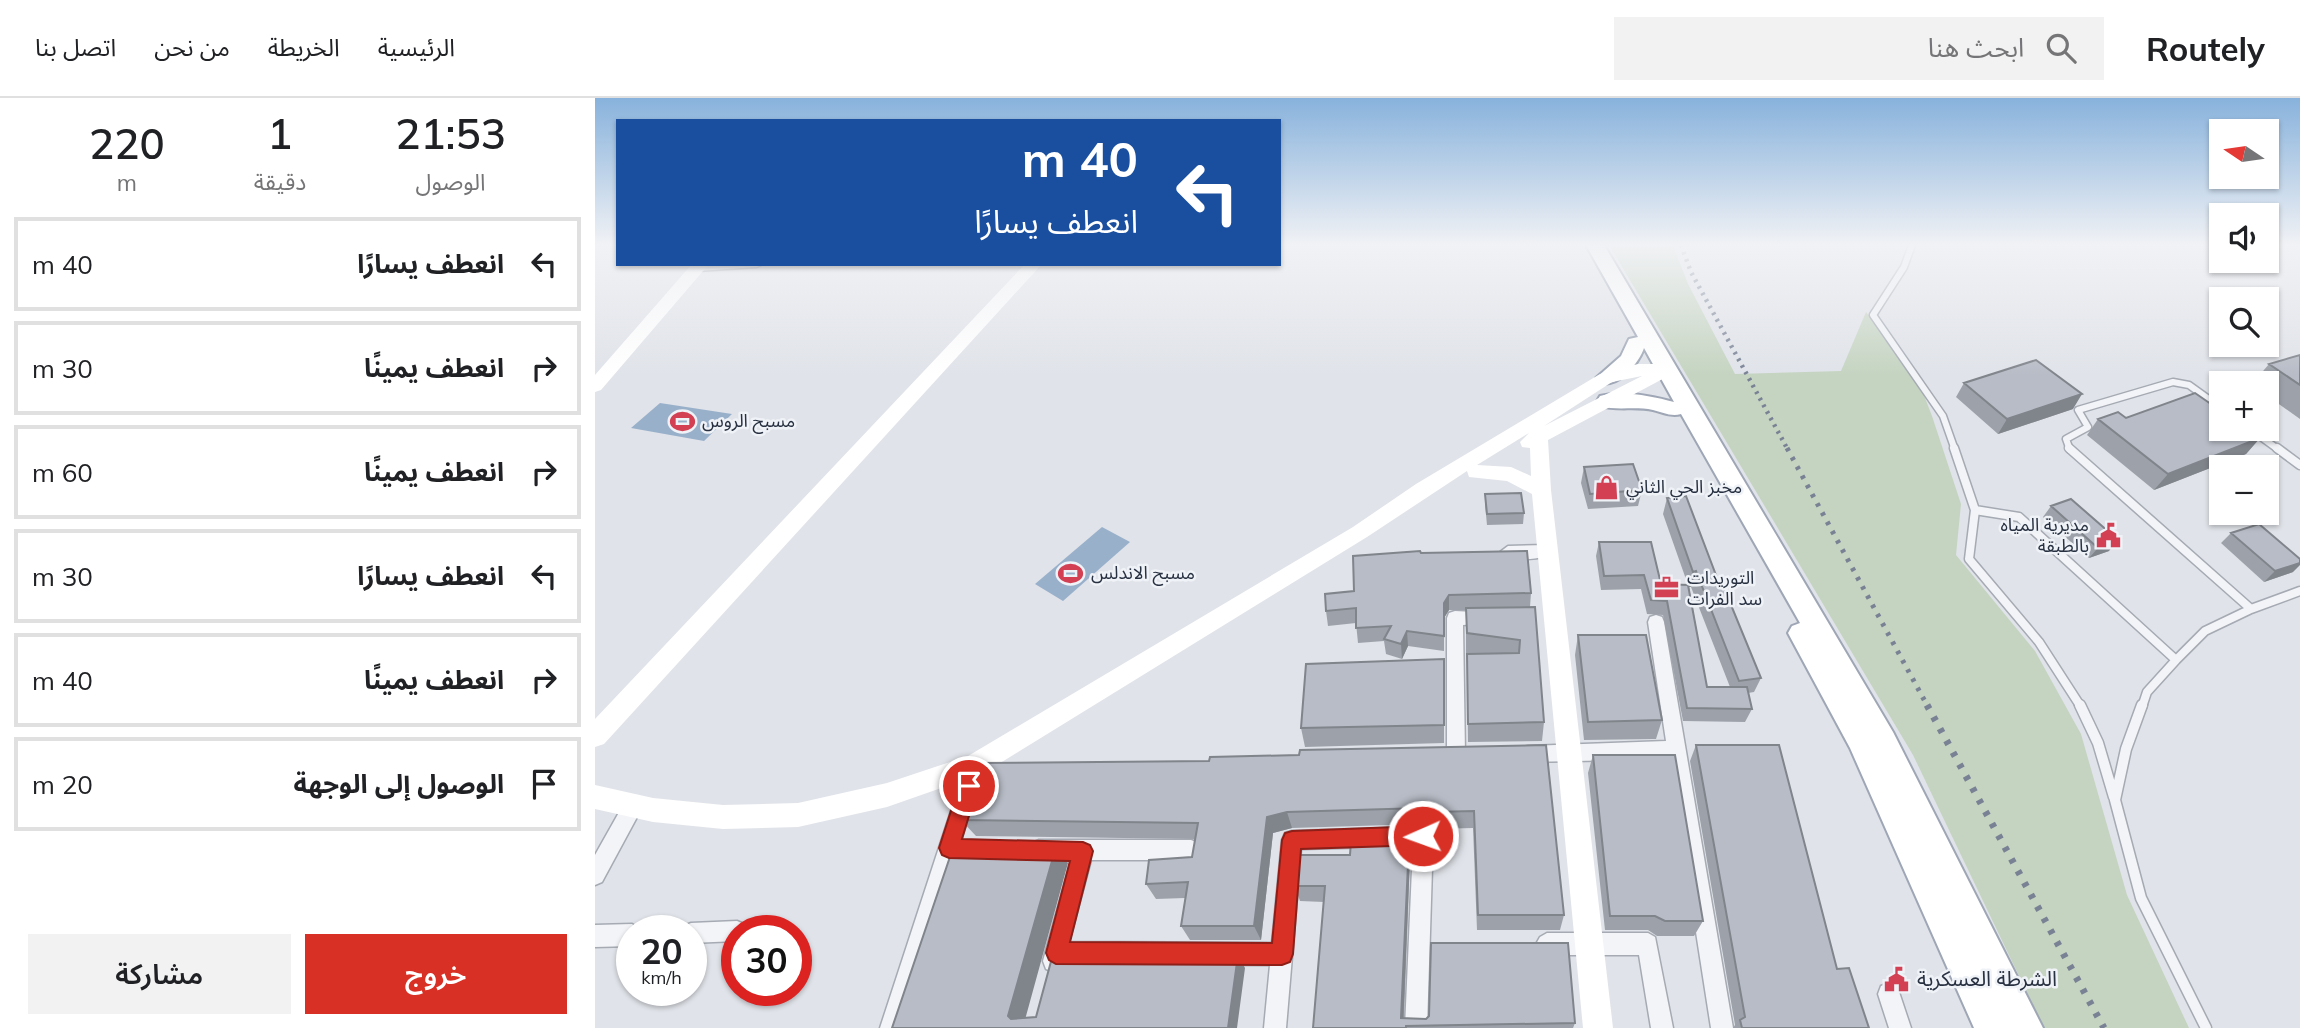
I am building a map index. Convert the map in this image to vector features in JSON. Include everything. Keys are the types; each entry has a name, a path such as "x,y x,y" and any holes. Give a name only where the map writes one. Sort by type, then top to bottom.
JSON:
{"main road":[{"path":"595,386 680,288"},
{"path":"595,736 1011,288"},
{"path":"1606,288 1636,343 1883,741 2026,1028"},
{"path":"1616,288 1675,409 1861,741 1991,1028"},
{"path":"1360,532 1476,472 1630,359 1636,343"},
{"path":"1605,378 1625,372 1657,373"},
{"path":"595,797 633,806 723,817 798,816 887,795 975,765 1360,532 1423,489 1537,429 1607,401 1657,373"},
{"path":"1607,401 1634,400 1675,409"},
{"path":"1537,429 1547,551 1548,617 1569,753 1598,1028"},
{"path":"1476,472 1511,474 1541,489"}],"street":[{"path":"1497,552 1547,551"},
{"path":"1456,755 1448,668 1455,618 1505,617"},
{"path":"1656,622 1722,1028"},
{"path":"1506,754 1667,749 1677,754"},
{"path":"891,1028 975,765 1017,765"},
{"path":"595,875 633,806"},
{"path":"1275,1028 1292,840 1423,836 1416,1028"},
{"path":"949,848 975,849"},
{"path":"1016,850 1191,850"},
{"path":"1050,978 1083,851"},
{"path":"595,936 616,935"},
{"path":"1418,943 1445,943"},
{"path":"1524,944 1648,944 1662,1028"},
{"path":"1056,953 1282,954"},
{"path":"1889,994 1900,1028"}],"lane":[{"path":"1890,288 1873,315 1943,416 1975,510 1969,559 2000,592 2055,663 2095,735 2141,898 2206,1028"},
{"path":"2209,399 2189,385 2173,382 2078,410 2088,427 2066,439 2066,444 2071,452 2251,609"},
{"path":"2267,441 2300,465"},
{"path":"1975,510 2018,517 2176,660"},
{"path":"2115,800 2126,749 2147,692 2205,631 2251,609 2300,591"}],"green space":[{"path":"1635,288 1690,288 1735,374 1841,371 1866,312 1874,322 1920,385 1932,416 1961,504 1956,555 2035,651 2081,734 2127,895 2189,1028 2044,1028 1913,755"}],"water":[{"name":"مسبح الروس","path":"660,403 732,414 704,441 631,428"},
{"path":"1102,527 1130,542 1063,601 1035,584"}],"building":[{"path":"2300,355 2300,385 2269,364"},
{"path":"2036,360 2082,394 2007,419 1964,383"},
{"path":"2195,393 2209,403 2209,441 2252,441 2217,455 2209,455 2209,458 2168,474 2098,419 2118,412 2126,418"},
{"path":"1633,464 1642,490 1590,494 1584,467"},
{"path":"1521,493 1524,513 1487,514 1485,494"},
{"path":"1686,496 1719,583 1722,583 1761,678 1739,681 1696,571 1693,572 1667,498"},
{"path":"2071,499 2118,540 2098,548 2051,506"},
{"path":"2260,525 2300,559 2300,563 2275,571 2231,533"},
{"path":"1599,542 1651,542 1661,584 1688,585 1707,687 1747,687 1752,709 1687,708 1667,601 1651,600 1644,575 1604,576"},
{"path":"1420,551 1527,551 1531,593 1449,595 1444,603 1444,636 1407,631 1401,644 1384,639 1391,626 1356,628 1356,608 1326,611 1325,594 1354,591 1353,556"},
{"path":"1535,607 1544,722 1468,724 1467,654 1519,653 1520,640 1467,633 1466,608"},
{"path":"1578,635 1646,635 1662,720 1588,722"},
{"path":"1444,659 1444,725 1301,728 1306,664"},
{"path":"1546,745 1564,915 1478,915 1474,811 1432,812 1422,808 1287,812 1267,817 1254,926 1181,926 1188,882 1146,884 1149,860 1192,857 1198,823 961,820 980,763 1209,761 1210,757 1299,755 1300,750"},
{"path":"1696,745 1779,745 1837,969 1849,968 1869,1028 1742,1028 1740,1020 1745,1017"},
{"path":"1593,755 1675,755 1703,921 1665,921 1655,916 1610,916"},
{"path":"1351,841 1409,842 1401,1018 1426,1019 1429,1016 1431,943 1568,943 1575,1023 1313,1028 1325,886 1295,886 1298,855 1350,855"},
{"path":"954,845 1056,847 1008,1016 1011,1019 1036,1017 1053,954 1238,955 1228,1028 892,1028"}],"railway":[{"path":"1700,288 1788,450"},
{"path":"1787,448 1928,707"},
{"path":"1927,705 2104,1028"}],"place":[{"name":"مسبح الروس","path":"682,421"},
{"name":"مخبز الحي الثاني","path":"1606,487"},
{"name":"مديرية المياه بالطبقة","path":"2109,535"},
{"name":"مسبح الاندلس","path":"1071,573"},
{"name":"التوريدات سد الفرات","path":"1667,588"},
{"name":"الشرطة العسكرية","path":"1897,979"}],"route":[{"path":"969,786 949,848 1083,851 1056,953 1282,954 1292,840 1423,836"}]}
